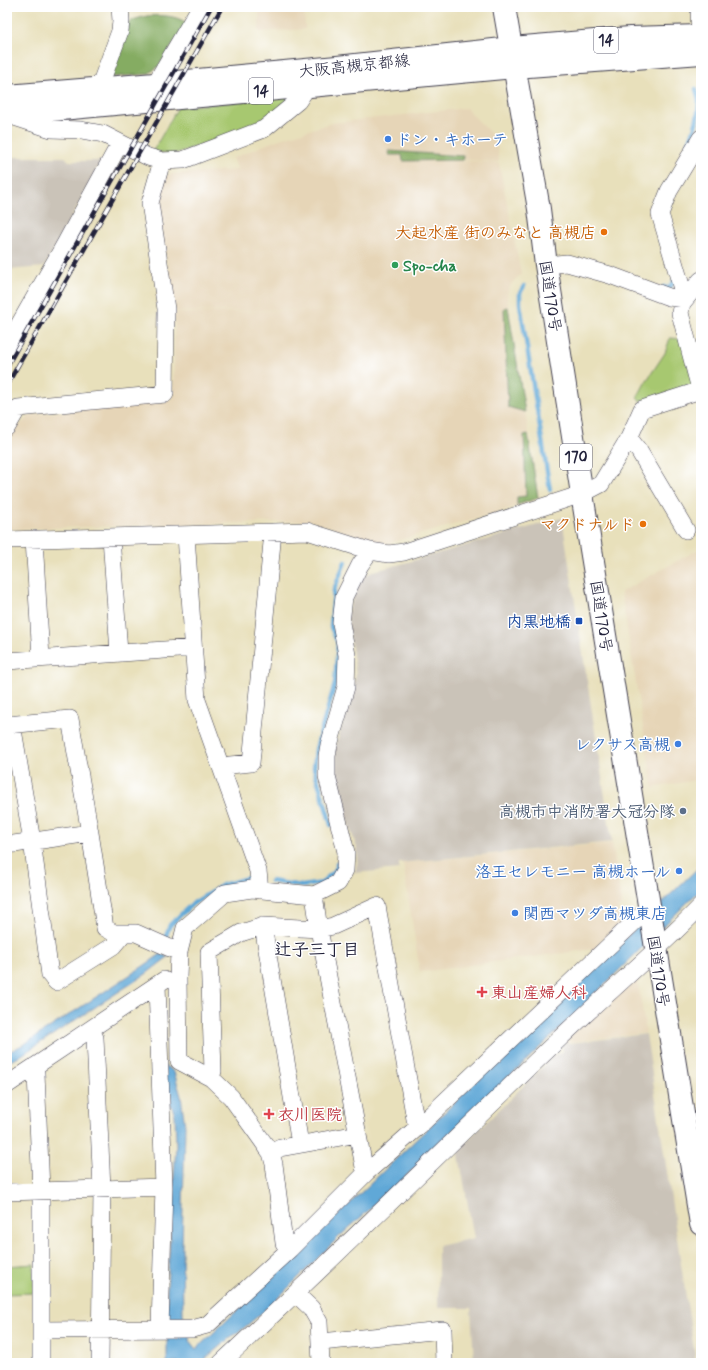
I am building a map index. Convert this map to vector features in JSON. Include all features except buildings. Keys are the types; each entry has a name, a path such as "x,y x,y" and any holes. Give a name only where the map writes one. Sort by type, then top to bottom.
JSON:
{"main road":[{"name":"国道170号","path":"504,7 539,209 546,265 582,494 701,1224"},
{"name":"大阪高槻京都線","path":"7,114 308,86 513,57 630,38 701,36"},
{"name":"大阪高槻京都線","path":"7,96 344,66 513,57 701,53"}],"street":[{"path":"99,88 120,31 120,7"},
{"path":"155,84 200,7"},
{"path":"699,7 701,36"},
{"path":"7,114 51,129 96,132 103,134 148,158 162,161 176,161 190,158 264,129 298,101 308,86"},
{"path":"685,299 660,214 669,191 700,142"},
{"path":"7,346 120,143"},
{"path":"7,427 18,408 165,394 166,309 150,203 162,161"},
{"path":"546,265 567,264 610,275 669,297 685,299"},
{"path":"7,540 307,531 370,551 389,554 404,552 582,494 601,484 629,438 642,409 701,391 680,313 682,302 701,280"},
{"path":"629,438 639,451 686,530"},
{"path":"222,768 230,765 251,763 273,532"},
{"path":"186,535 197,700 258,871 260,890"},
{"path":"111,537 119,653"},
{"path":"34,539 41,658"},
{"path":"290,1249 284,1243 274,1164 270,1153 231,1097 211,1078 179,1061 177,951 185,928 225,893 252,889 314,895 338,883 345,870 346,852 327,776 327,756 346,687 348,655 341,623 344,597 360,565 370,551"},
{"path":"7,661 193,648"},
{"path":"124,933 113,946 56,982 50,975 32,841 9,725 70,719 105,928 114,933 124,933 136,933 177,951"},
{"path":"7,845 90,833"},
{"path":"314,895 319,929 364,1167 367,1172"},
{"path":"211,1078 213,1071 209,952 241,933 263,926 319,929 333,926 377,906 415,1119 419,1126"},
{"path":"221,1363 296,1294 558,1040 674,933 701,906"},
{"path":"41,1330 192,1329 207,1325 290,1249 367,1172 419,1126 649,908"},
{"path":"263,926 300,1144"},
{"path":"7,1085 166,979 178,978"},
{"path":"157,985 164,1187 163,1329"},
{"path":"92,1029 95,1038 102,1189 100,1363"},
{"path":"35,1066 41,1191 41,1363"},
{"path":"270,1153 280,1148 358,1134"},
{"path":"7,1192 164,1187"},
{"path":"296,1294 311,1308 319,1322 321,1363"},
{"path":"321,1342 443,1330 444,1363"}],"shaded area":[{"path":"259,7 304,7 305,29 259,32"},
{"path":"551,7 617,7 557,12"},
{"path":"466,108 496,139 499,162 471,160 423,161 471,161 499,163 521,274 512,283 508,290 507,298 539,500 383,545 311,521 7,529 7,445 18,426 31,415 173,400 175,313 422,308 175,312 157,204 167,174 238,170 233,158 277,140 332,123"},
{"path":"7,157 65,157 69,161 102,161 44,267 7,270"},
{"path":"562,518 612,842 399,863 399,869 355,873 358,859 357,848 340,801 334,765 335,748 351,698 356,675 347,615 361,578 374,571"},
{"path":"701,548 701,779 653,788 621,592"},
{"name":"関西マツダ高槻東店","path":"612,843 622,906 618,908 620,919 618,920 621,928 597,952 593,949 420,972 403,863"},
{"path":"637,976 646,1033 561,1043"},
{"path":"646,1034 696,1363 474,1363 471,1308 438,1308 438,1246 474,1238 458,1150 556,1054 563,1053 562,1044"}],"green space":[{"path":"147,16 168,16 178,18 187,23 159,66 148,74 111,77 129,23 132,20"},
{"path":"291,97 260,125 171,155 153,151 178,107"},
{"path":"389,151 463,156 464,159 403,161 402,155 389,155"},
{"path":"508,307 525,412 508,407 504,308"},
{"path":"670,338 683,339 693,385 640,401 637,398 665,353"},
{"path":"528,434 538,498 517,505 517,497 526,496 524,435"},
{"path":"34,1264 34,1293 7,1294 7,1266"}],"water":[{"path":"701,865 701,889 586,1003 398,1184 340,1236 272,1304 200,1363 167,1363 167,1290 176,1145 175,1115 170,1102 163,1066 174,1072 181,1096 185,1126 182,1249 183,1314 191,1343 196,1349 286,1265"},
{"path":"161,954 168,957 146,974 17,1058 7,1062 7,1053 26,1043"}],"waterway":[{"path":"688,145 698,112 699,100 696,89"},
{"path":"664,287 668,289 675,280"},
{"path":"524,286 520,293 520,304 550,490"},
{"path":"331,825 314,768 316,749 335,684 338,643 331,627 334,590 345,562"},
{"path":"271,881 302,886 322,883 337,868 337,863"},
{"path":"165,943 170,925 192,904 223,885 247,878"}],"railway":[{"path":"7,366 211,7"},
{"path":"7,385 222,7"}],"place":[{"name":"ドン・キホーテ","path":"388,139"},
{"name":"大起水産 街のみなと 高槻店","path":"604,232"},
{"name":"Spo-cha","path":"395,265"},
{"name":"マクドナルド","path":"643,524"},
{"name":"内黒地橋","path":"579,621"},
{"name":"レクサス高槻","path":"678,744"},
{"name":"高槻市中消防署大冠分隊","path":"683,811"},
{"name":"洛王セレモニー 高槻ホール","path":"679,871"},
{"name":"関西マツダ高槻東店","path":"515,913"},
{"name":"東山産婦人科","path":"482,992"},
{"name":"衣川医院","path":"269,1114"}],"district":[{"name":"辻子三丁目","path":"317,949"}]}
